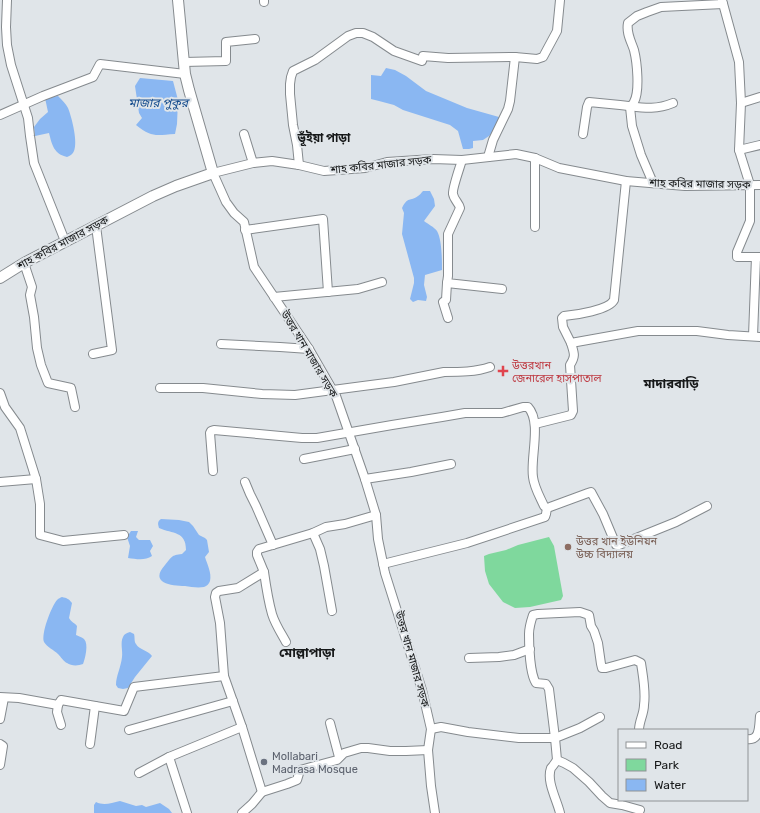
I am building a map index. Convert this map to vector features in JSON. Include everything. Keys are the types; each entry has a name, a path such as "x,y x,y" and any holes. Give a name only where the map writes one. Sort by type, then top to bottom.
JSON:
{"main road":[{"name":"উত্তর খান মাজার সড়ক","path":"178,0 185,74 213,173"},
{"name":"শাহ কবির মাজার সড়ক","path":"0,278 65,241 153,196 213,173"}],"street":[{"path":"7,0 7,45 11,65 28,118 34,163 65,241"},
{"path":"299,165 291,102 290,84 293,71 316,60 348,36 356,33 363,33 373,37 394,51 422,61 423,56 448,58 515,57 537,59 542,57 557,31 560,0"},
{"path":"570,343 638,331 698,331 756,337 758,257 737,257 737,252 750,221 750,185 739,150 741,103 740,62 723,2 661,7 638,16 628,23 628,33 637,65 638,87 634,103 630,107 632,126 641,155 653,183"},
{"path":"184,62 226,61 226,42 255,39"},
{"path":"488,157 493,140 508,109 515,57"},
{"path":"0,115 93,76 100,64 185,74"},
{"path":"741,103 760,97"},
{"path":"583,134 589,102 630,107 654,108 664,107 673,103"},
{"path":"244,134 253,163"},
{"path":"739,150 760,145"},
{"name":"শাহ কবির মাজার সড়ক","path":"213,173 253,163 272,162 324,170 365,168 387,162 462,160 516,154 536,158 558,168 626,181 685,186 760,185"},
{"path":"534,227 536,158"},
{"path":"448,318 443,302 446,300 448,276 448,234 460,208 452,193 462,160"},
{"name":"উত্তর খান মাজার সড়ক","path":"213,173 226,202 244,222 254,267 309,349 333,390 355,449 376,515 378,539 385,573 422,690 430,729 428,750 435,813"},
{"path":"535,424 571,415 573,411 570,365 575,354 563,327 562,318 564,316 591,312 612,303 614,300 626,181"},
{"path":"245,230 323,219 328,292"},
{"path":"93,354 112,350 96,226"},
{"path":"24,263 32,287 30,294 34,318 36,348 41,365 48,382 71,388 75,407"},
{"path":"274,297 358,289 382,282"},
{"path":"447,283 502,289"},
{"path":"221,344 280,346 309,349"},
{"path":"160,388 203,388 262,394 296,394 394,382 444,372 483,370 490,367"},
{"path":"0,393 5,407 20,428 36,479 40,504 40,535 63,542 124,535"},
{"path":"213,471 210,433 214,430 317,438 465,413 502,413 528,407 531,410 535,424 532,469 533,478 544,506 547,508"},
{"path":"304,459 355,449"},
{"path":"365,479 451,464"},
{"path":"0,482 36,479"},
{"path":"245,482 273,545"},
{"path":"547,508 591,492 603,514 616,545 619,545 676,522 707,506"},
{"path":"383,564 467,543 545,517 547,508"},
{"path":"286,642 278,629 272,614 263,566 259,561 257,552 259,549 326,527 345,524 376,515"},
{"path":"313,532 320,549 332,611"},
{"path":"262,792 224,676 220,623 215,597 216,593 238,588 264,572"},
{"path":"560,813 550,776 552,768 557,760 549,688 546,684 536,683 533,679 529,633 533,615 580,612 589,615 591,626 598,643 602,668 635,660 641,663 645,698 639,729"},
{"path":"469,658 499,657 530,649"},
{"path":"61,726 57,712 58,705 61,700 124,711 134,687 224,676"},
{"path":"0,719 2,697 47,702 58,705"},
{"path":"129,730 233,701"},
{"path":"90,744 95,706"},
{"path":"430,729 442,728 519,738 555,738 580,728 600,716"},
{"path":"754,738 759,734 760,716"},
{"path":"330,723 339,757"},
{"path":"138,773 169,757 242,728"},
{"path":"0,744 3,746 0,765"},
{"path":"242,813 262,792 297,780 300,770 338,760 344,753 361,748 390,751 428,750"},
{"path":"169,757 187,813"},
{"path":"557,760 573,768 610,803 622,805 641,812 639,801"}],"green space":[{"path":"549,537 554,546 563,596 561,600 530,607 515,608 503,602 489,584 485,571 484,556"}],"water":[{"path":"386,68 395,70 406,76 426,91 467,108 499,117 500,123 489,136 483,140 473,141 473,148 463,149 458,131 450,125 403,110 394,105 371,99 371,75 381,76"},
{"name":"মাজার পুকুর","path":"140,78 173,81 178,100 175,134 154,135 146,132 136,125 142,118 139,113 135,86"},
{"path":"58,96 68,108 74,130 74,151 67,157 56,151 49,133 35,136 34,127 48,112 45,98"},
{"path":"423,191 430,191 434,199 435,206 424,221 434,228 439,235 442,270 425,275 424,285 427,297 426,301 418,300 413,302 410,299 414,278 402,234 404,213 402,208 404,204 415,198"},
{"path":"161,519 189,522 199,535 207,540 209,552 205,557 210,572 210,581 206,586 197,587 174,585 168,584 161,580 159,576 161,571 171,558 182,554 186,550 184,539 181,536 159,528 158,522"},
{"path":"131,531 138,531 136,537 139,540 150,540 153,546 150,551 152,556 143,559 128,558 130,546 127,537"},
{"path":"62,597 68,599 72,603 69,618 77,626 76,635 83,638 86,644 86,655 83,664 81,665 73,665 64,661 44,642 43,638 49,614 57,600"},
{"path":"130,632 134,634 137,646 152,656 128,688 123,689 118,688 116,682 122,657 122,639 125,634"},
{"path":"120,801 136,806 142,805 146,807 160,803 172,813 94,813 94,805 96,802 105,804"}],"place":[{"name":"উত্তরখান জেনারেল হাসপাতাল","path":"503,371"},
{"name":"উত্তর খান ইউনিয়ন উচ্চ বিদ্যালয়","path":"568,547"},
{"name":"Mollabari Madrasa Mosque","path":"264,762"}],"district":[{"name":"ভূঁইয়া পাড়া","path":"324,138"},
{"name":"মাদারবাড়ি","path":"671,383"},
{"name":"মোল্লাপাড়া","path":"307,652"}]}
